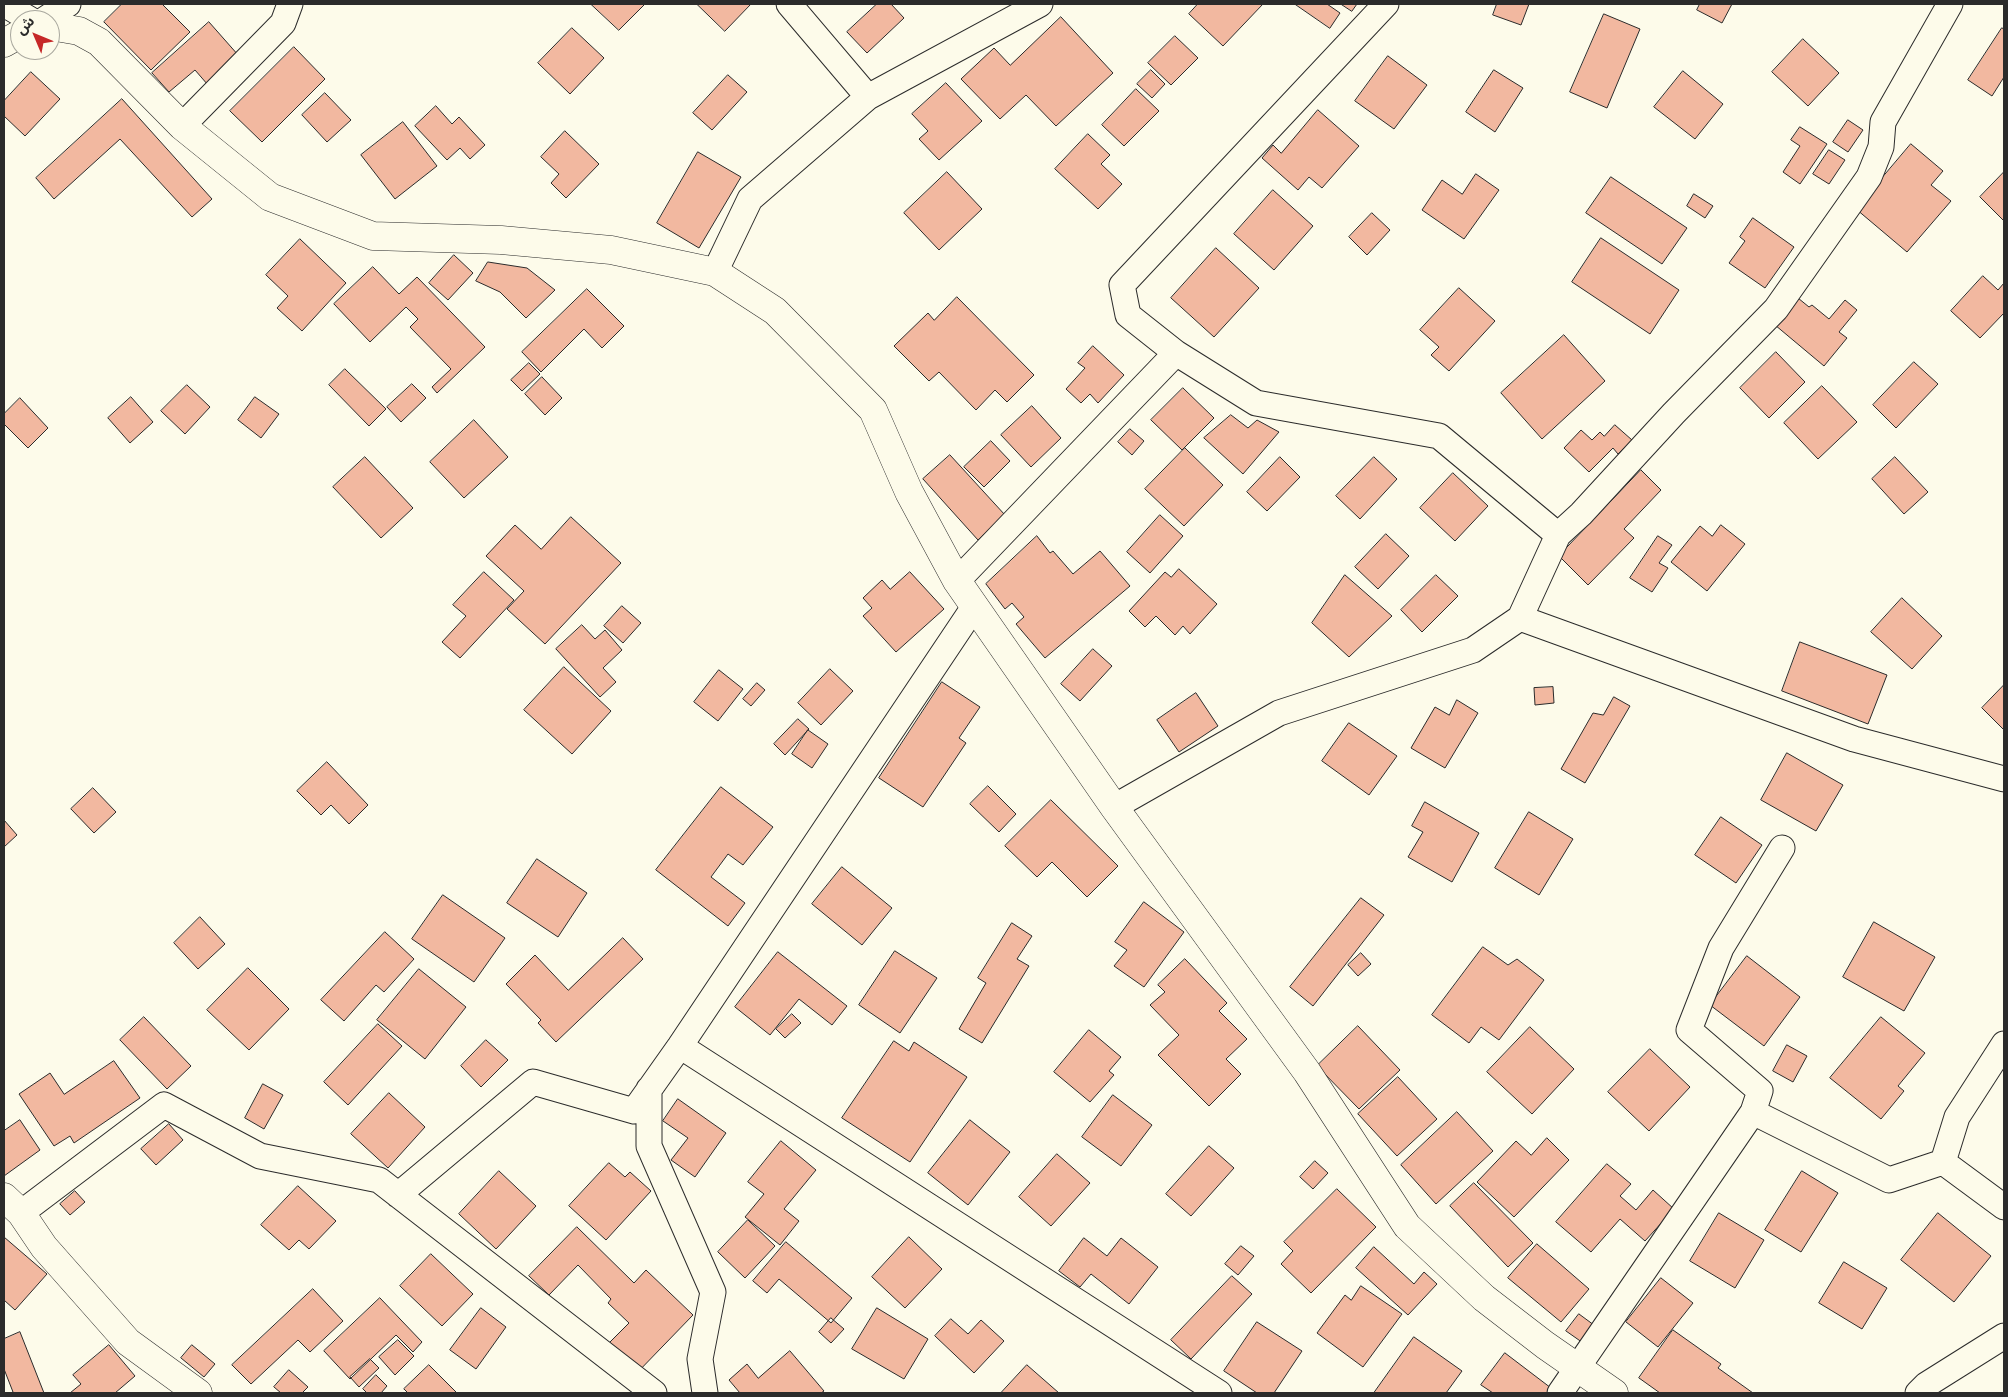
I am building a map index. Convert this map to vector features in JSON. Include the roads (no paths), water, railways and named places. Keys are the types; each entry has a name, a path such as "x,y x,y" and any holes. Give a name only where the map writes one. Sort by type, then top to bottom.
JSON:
{"street":[{"path":"182,126 283,23 290,4"},
{"path":"789,4 868,96"},
{"path":"714,272 750,199 868,96 1040,4"},
{"path":"1386,4 1122,285 1128,315 1176,353 1256,403 1439,436 1558,535"},
{"path":"1114,807 1279,713 1473,650 1520,618 1558,535 1581,514 1674,413 1776,309 1869,177 1880,146 1883,122 1950,4"},
{"path":"60,28 79,31 99,42 182,126 270,197 373,236 501,240 611,250 714,272 775,310 873,410 909,492 957,582 1114,807 1307,1072 1407,1226 1484,1298 1577,1369 1614,1393"},
{"path":"957,582 1176,353"},
{"path":"398,1195 533,1082 634,1111 680,1046 974,607"},
{"path":"1520,618 1854,739 2004,779"},
{"path":"1560,1393 1753,1112 1760,1091 1689,1030 1722,948 1782,848"},
{"path":"1943,1162 1957,1117 2004,1044"},
{"path":"680,1046 1219,1393"},
{"path":"649,1089 650,1146 713,1292 700,1359 705,1393"},
{"path":"198,1393 128,1342 44,1247 12,1205 164,1106 260,1156 379,1180 654,1393"},
{"path":"1753,1112 1888,1180 1943,1162"},
{"path":"1943,1162 2004,1207"},
{"path":"1918,1393 1926,1385 2004,1336"}]}
